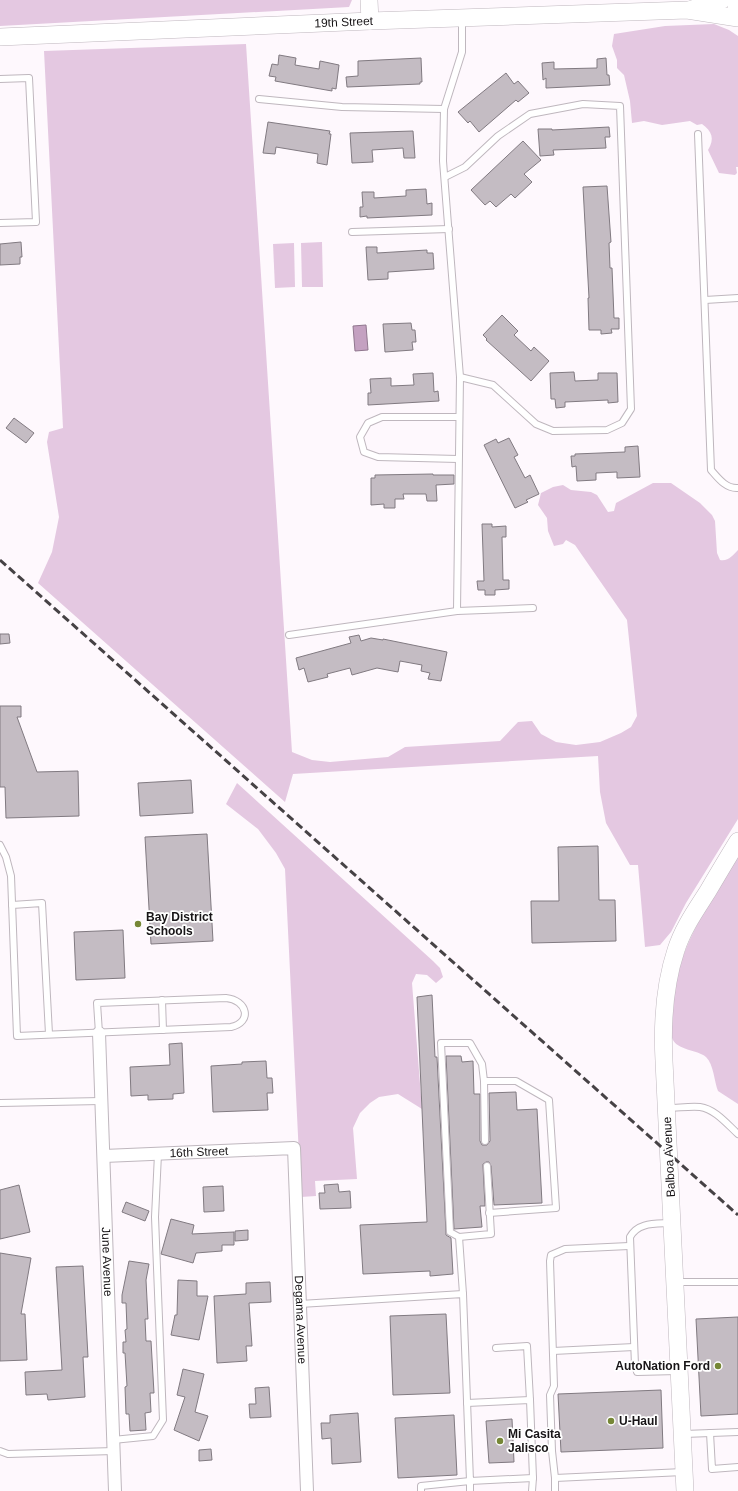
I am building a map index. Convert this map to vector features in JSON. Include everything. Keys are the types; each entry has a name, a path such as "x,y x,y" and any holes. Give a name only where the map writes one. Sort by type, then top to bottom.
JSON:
{"main road":[{"path":"369,0 370,22"},
{"name":"19th Street","path":"686,10 722,0"},
{"path":"737,0 736,6 738,16"},
{"name":"19th Street","path":"0,37 686,10 738,16"},
{"name":"Balboa Avenue","path":"685,1491 663,1020 666,991 677,948 687,925 738,841"}],"street":[{"name":"June Avenue","path":"99,1033 115,1491"},
{"name":"16th Street","path":"104,1156 294,1148"},
{"name":"Degama Avenue","path":"294,1148 307,1491"}],"lane":[{"path":"457,611 460,377 443,161 444,109 462,52 462,18"},
{"path":"0,79 29,78 36,222 0,224"},
{"path":"259,99 342,107 444,109"},
{"path":"445,177 465,167 498,136 530,114 583,104 620,106 631,409 622,423 607,430 553,431 536,424 493,384 460,377"},
{"path":"698,134 712,470 721,481 734,488 738,488"},
{"path":"352,232 449,229"},
{"path":"705,300 738,298"},
{"path":"458,459 378,457 364,452 360,437 368,423 382,417 459,417"},
{"path":"289,635 457,611 534,608"},
{"path":"0,845 9,867 12,904 17,1036 49,1034 99,1033 232,1027 241,1022 245,1013 240,1002 232,999 97,1003 99,1033"},
{"path":"12,904 42,903 49,1034"},
{"path":"162,1000 163,1030"},
{"path":"485,1141 484,1081 482,1064 470,1043 441,1043 450,1232 459,1237 491,1234 487,1166"},
{"path":"484,1081 516,1081 549,1100 556,1208 489,1213"},
{"path":"0,1103 101,1101"},
{"path":"666,1108 700,1107 707,1109 721,1118 738,1134"},
{"path":"0,1451 8,1454 113,1446 153,1436 163,1420 155,1217 158,1154"},
{"path":"673,1223 644,1225 632,1232 629,1246 635,1366 637,1372 680,1371"},
{"path":"459,1237 463,1294 470,1491"},
{"path":"555,1491 550,1395 554,1386 550,1261 552,1255 565,1249 629,1246"},
{"path":"676,1282 738,1282"},
{"path":"300,1304 463,1294"},
{"path":"496,1348 527,1346 533,1478 532,1491"},
{"path":"553,1351 634,1347"},
{"path":"467,1403 530,1400"},
{"path":"682,1434 738,1432"},
{"path":"710,1433 712,1469 738,1468"},
{"path":"555,1478 684,1472"},
{"path":"421,1491 421,1486 470,1481 533,1478"}],"shaded area":[{"path":"0,0 352,0 349,7 0,26"},
{"path":"714,24 729,30 738,36 738,167 736,167 737,173 735,175 719,173 708,150 712,139 710,132 702,124 697,125 690,121 662,125 644,121 632,123 630,101 624,75 617,68 617,60 612,46 614,34 665,26"},
{"path":"246,44 292,752 312,760 330,762 388,757 405,747 500,741 518,722 532,721 541,734 556,742 576,745 600,742 631,727 637,716 627,620 575,545 566,540 563,544 554,546 548,531 547,518 538,505 541,493 553,487 563,485 571,490 591,492 597,495 608,512 614,511 616,503 653,483 671,483 700,503 712,515 715,521 717,553 720,560 728,559 738,550 738,819 686,903 671,932 660,945 645,947 638,865 630,865 606,823 600,792 598,756 293,774 285,802 38,583 52,552 59,517 47,442 49,432 63,428 44,51"},
{"path":"322,242 323,287 302,287 301,243"},
{"path":"294,243 295,287 275,288 273,244"},
{"path":"366,325 368,350 355,351 353,326"},
{"path":"237,783 433,961 440,968 443,977 436,983 427,975 416,974 412,983 422,1109 398,1094 379,1097 370,1103 360,1113 353,1128 357,1179 315,1181 316,1196 301,1197 285,869 276,853 258,829 226,804"},
{"path":"738,856 738,1104 718,1091 709,1060 698,1052 678,1045 672,1038 670,1026 677,975 688,943 703,913"}],"building":[{"path":"279,55 296,58 295,65 319,69 320,61 339,65 336,89 332,88 332,91 275,81 276,77 269,76 272,64 278,65"},
{"path":"421,58 422,82 420,82 420,84 347,87 346,77 358,76 358,61"},
{"path":"606,58 607,75 609,75 610,85 546,88 546,78 543,80 542,63 554,62 554,69 597,68 597,59"},
{"path":"506,73 514,84 518,81 529,93 518,102 516,100 479,132 470,121 468,123 458,112"},
{"path":"268,122 330,131 329,134 331,134 327,165 317,163 318,154 276,147 275,154 263,153"},
{"path":"609,127 610,137 605,137 606,148 553,150 554,155 540,156 538,129 552,130"},
{"path":"413,131 415,158 404,158 403,148 372,150 373,162 352,163 350,133"},
{"path":"523,141 541,160 524,174 532,182 515,198 511,194 496,207 490,201 485,205 471,190"},
{"path":"607,186 611,242 609,243 610,268 612,268 614,318 619,318 619,329 611,329 612,333 601,334 601,330 589,330 589,298 583,187"},
{"path":"426,189 427,204 432,203 432,215 360,217 360,207 363,207 362,192 374,192 374,198 406,196 406,190"},
{"path":"21,242 22,257 20,257 20,264 0,265 0,244"},
{"path":"366,247 377,247 377,253 427,250 427,253 433,253 434,269 388,272 388,279 368,280"},
{"path":"502,315 518,331 514,335 531,351 534,347 549,361 531,381 486,340 487,339 483,335"},
{"path":"411,323 412,330 415,330 416,342 412,342 413,350 385,352 383,324"},
{"path":"574,372 575,381 598,380 598,373 617,373 618,402 608,403 608,400 565,402 565,407 556,408 555,399 551,399 550,373"},
{"path":"433,373 434,392 438,391 439,401 368,405 368,393 371,393 370,379 391,378 391,386 414,385 413,374"},
{"path":"14,418 34,433 26,443 6,428"},
{"path":"509,438 518,455 514,457 525,478 530,475 539,494 526,500 528,502 515,508 484,445 496,439 498,443"},
{"path":"638,446 640,477 617,478 617,472 596,473 596,480 577,481 576,466 572,467 571,456 575,456 575,454 625,452 625,447"},
{"path":"375,475 454,475 454,484 436,485 437,501 427,501 426,494 403,494 404,499 395,499 395,508 384,508 384,504 371,505 371,478 375,478"},
{"path":"482,524 492,524 492,527 506,526 506,537 502,537 503,580 509,580 509,589 495,590 495,595 485,595 485,590 478,590 477,581 484,581"},
{"path":"0,634 9,634 10,643 0,644"},
{"path":"359,635 361,641 371,638 383,639 447,652 441,681 428,679 430,673 421,671 422,665 400,661 398,672 377,668 352,675 350,668 327,674 328,677 308,682 304,668 299,670 296,658 351,643 349,637"},
{"path":"0,706 21,706 21,717 17,717 37,772 78,771 79,816 6,818 5,787 0,787"},
{"path":"191,780 193,813 140,816 138,783"},
{"path":"207,834 213,941 151,944 145,837"},
{"path":"598,846 599,900 615,900 616,941 532,943 531,901 559,901 558,847"},
{"path":"123,930 125,978 76,980 74,932"},
{"path":"432,995 435,1057 437,1057 446,1235 451,1238 453,1274 430,1276 430,1271 363,1274 360,1225 427,1222 417,997"},
{"path":"182,1043 184,1093 173,1094 173,1099 148,1100 148,1095 131,1096 130,1067 170,1065 169,1044"},
{"path":"446,1056 461,1056 462,1062 473,1061 474,1094 480,1094 480,1141 482,1145 487,1145 490,1141 489,1093 516,1092 517,1110 537,1109 542,1203 494,1205 491,1166 489,1162 486,1162 483,1164 485,1206 480,1206 482,1227 454,1229"},
{"path":"266,1061 267,1078 272,1078 273,1093 267,1093 268,1110 213,1112 211,1066"},
{"path":"338,1184 339,1192 350,1191 351,1208 320,1209 319,1193 325,1193 324,1185"},
{"path":"19,1185 30,1232 0,1239 0,1190"},
{"path":"223,1186 224,1211 204,1212 203,1187"},
{"path":"126,1202 149,1211 145,1221 122,1212"},
{"path":"171,1219 194,1225 192,1234 234,1232 234,1245 222,1245 222,1251 196,1253 193,1263 161,1254"},
{"path":"248,1230 248,1240 235,1241 235,1231"},
{"path":"0,1253 31,1258 21,1314 25,1314 27,1360 0,1361"},
{"path":"129,1261 149,1264 146,1280 148,1319 145,1319 146,1341 151,1341 154,1393 150,1393 151,1412 145,1413 146,1430 130,1431 129,1414 126,1414 125,1387 127,1386 125,1353 123,1353 123,1342 126,1342 125,1330 127,1329 126,1303 122,1303 122,1295"},
{"path":"83,1266 88,1357 83,1357 85,1397 48,1400 47,1394 26,1395 25,1372 62,1370 56,1267"},
{"path":"178,1280 197,1281 197,1296 208,1296 199,1340 171,1335 175,1315 177,1315"},
{"path":"270,1282 271,1302 249,1303 252,1346 246,1346 247,1361 217,1363 214,1296 246,1294 246,1283"},
{"path":"446,1314 450,1393 393,1395 390,1316"},
{"name":"AutoNation Ford","path":"738,1317 738,1414 701,1416 696,1319"},
{"path":"183,1369 204,1374 195,1412 208,1416 199,1441 174,1430 185,1397 177,1395"},
{"path":"269,1387 271,1417 250,1418 249,1404 256,1404 255,1388"},
{"name":"U-Haul","path":"661,1390 663,1448 561,1452 558,1394"},
{"path":"358,1413 361,1462 332,1464 331,1438 322,1439 321,1423 330,1423 330,1415"},
{"path":"454,1415 457,1475 398,1478 395,1418"},
{"name":"Mi Casita Jalisco","path":"512,1419 514,1462 489,1463 486,1421"},
{"path":"211,1449 212,1460 199,1461 199,1450"}],"railway":[{"path":"0,560 738,1215"}],"place":[{"name":"Bay District Schools","path":"138,924"},
{"name":"AutoNation Ford","path":"718,1366"},
{"name":"U-Haul","path":"611,1421"},
{"name":"Mi Casita Jalisco","path":"500,1441"}]}
